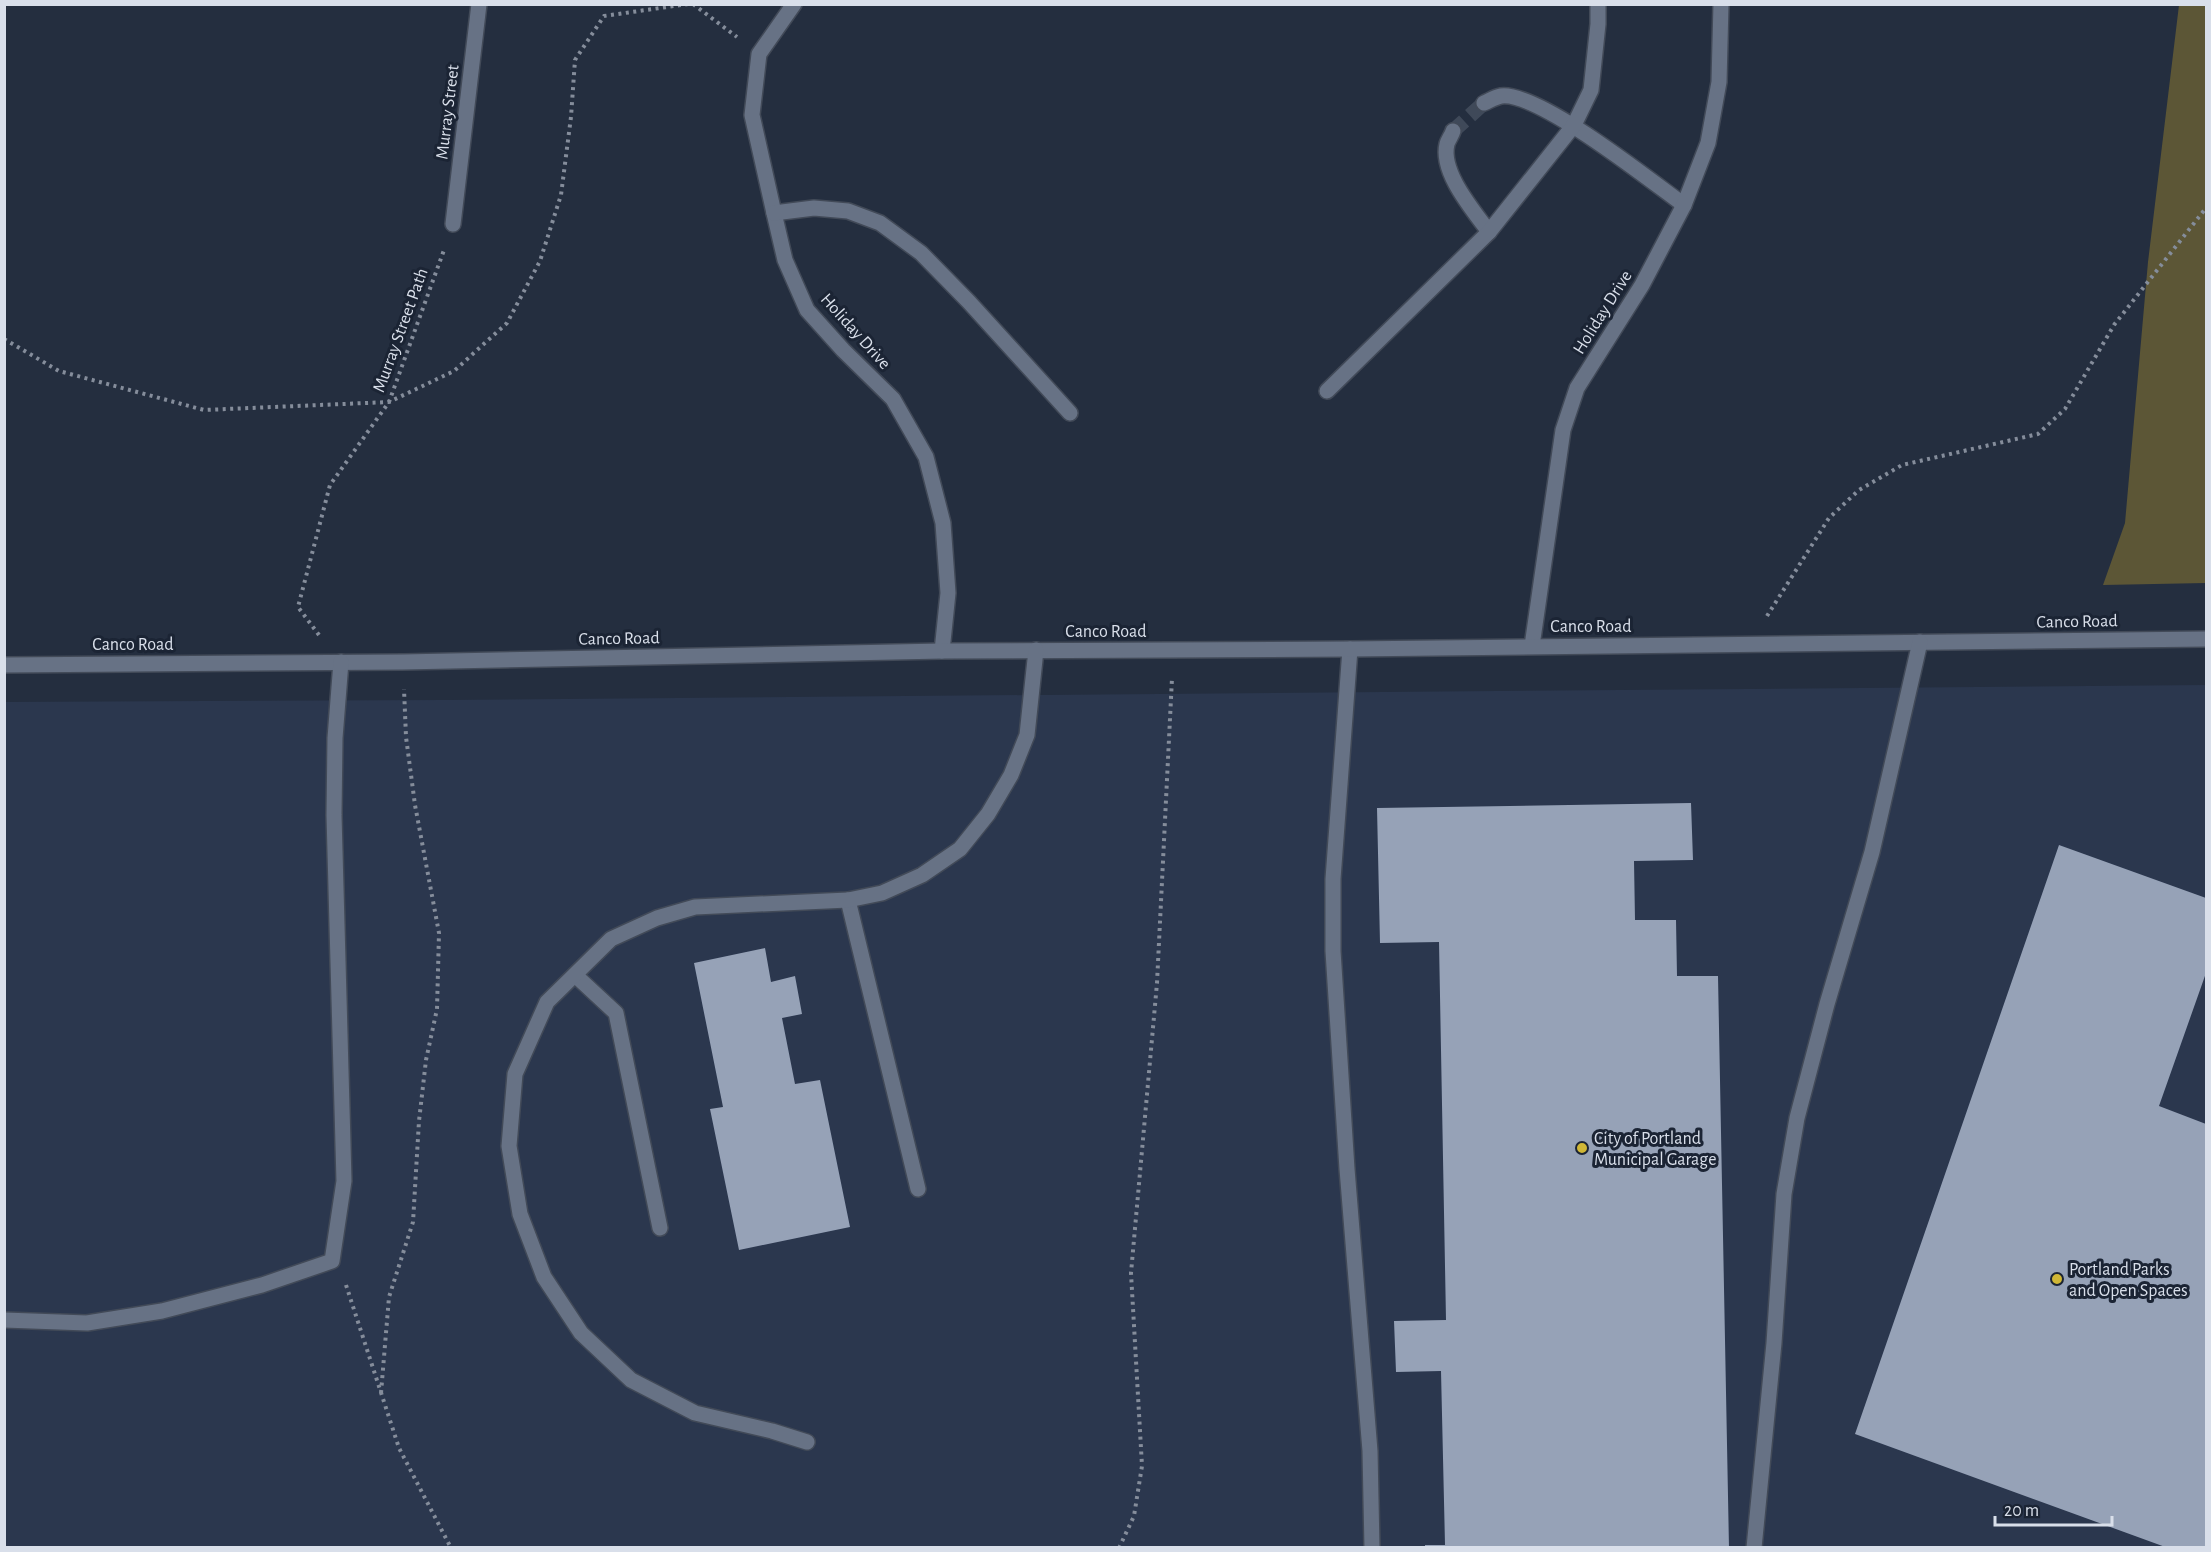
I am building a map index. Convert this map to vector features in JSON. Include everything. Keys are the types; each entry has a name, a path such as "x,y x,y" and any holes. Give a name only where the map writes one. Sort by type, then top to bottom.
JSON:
{"street":[{"name":"Murray Street","path":"453,224 479,4"},
{"name":"Holiday Drive","path":"794,4 759,54 752,115 774,213 785,260 807,310 843,350 893,399 926,457 943,523 948,593 942,651"},
{"path":"1327,391 1489,232 1574,125 1591,90 1598,4"},
{"name":"Holiday Drive","path":"1532,646 1563,430 1577,388 1642,285 1684,205 1708,143 1719,82 1721,4"},
{"path":"1484,102 1502,96 1520,99 1574,125 1684,205"},
{"path":"1454,131 1447,144 1448,165 1460,191 1489,232"},
{"path":"774,213 814,208 848,211 880,223 921,253 1070,413"},
{"name":"Canco Road","path":"4,665 403,662 942,651 1748,646 2206,639"},
{"path":"1754,1548 1774,1343 1785,1194 1797,1118 1827,1004 1872,852 1920,642"},
{"path":"1350,649 1333,879 1333,951 1347,1169 1370,1451 1372,1548"},
{"path":"807,1442 772,1431 695,1413 631,1380 580,1333 544,1277 520,1214 509,1146 515,1074 547,1002 611,939 657,918 695,908 848,900 882,893 922,875 960,849 988,814 1011,776 1027,735 1036,650"},
{"path":"4,1320 87,1323 162,1311 262,1285 332,1261 344,1181 334,815 335,738 341,662"},
{"path":"848,900 918,1189"},
{"path":"575,975 616,1013 660,1228"}],"path":[{"path":"4,339 59,371 204,410 388,402 454,371 507,323 540,261 561,195 571,117 575,60 604,16 688,4"},
{"path":"693,4 759,54"},
{"path":"1748,646 1829,518 1858,490 1902,465 2038,434 2065,410 2114,325 2206,208"},
{"name":"Murray Street Path","path":"341,662 298,608 330,485 388,402 453,224"},
{"path":"1119,1548 1134,1516 1142,1466 1131,1273 1157,983 1173,651"},
{"path":"381,1393 389,1297 414,1222 418,1121 426,1060 437,1009 439,944 439,933 415,805 406,737 403,662"},
{"path":"334,1247 399,1448 452,1548"}],"shaded area":[{"path":"2179,5 2206,5 2206,583 2103,585 2125,523 2148,262"},
{"path":"2206,685 2206,1547 5,1547 4,702"}],"building":[{"name":"City of Portland Municipal Garage","path":"1691,803 1693,860 1634,861 1635,920 1676,920 1677,976 1718,976 1729,1548 1425,1548 1425,1545 1445,1545 1441,1371 1396,1372 1394,1321 1446,1320 1439,942 1380,943 1377,808"},
{"name":"Portland Parks and Open Spaces","path":"2059,845 2206,898 2206,973 2159,1106 2206,1124 2206,1548 2168,1548 1855,1434"},
{"path":"765,948 771,982 795,976 802,1014 782,1018 795,1084 820,1080 850,1227 739,1250 710,1109 723,1107 694,963"}],"tunnel":[{"path":"1453,131 1484,103"}],"place":[{"name":"City of Portland Municipal Garage","path":"1582,1148"},
{"name":"Portland Parks and Open Spaces","path":"2057,1279"}]}
